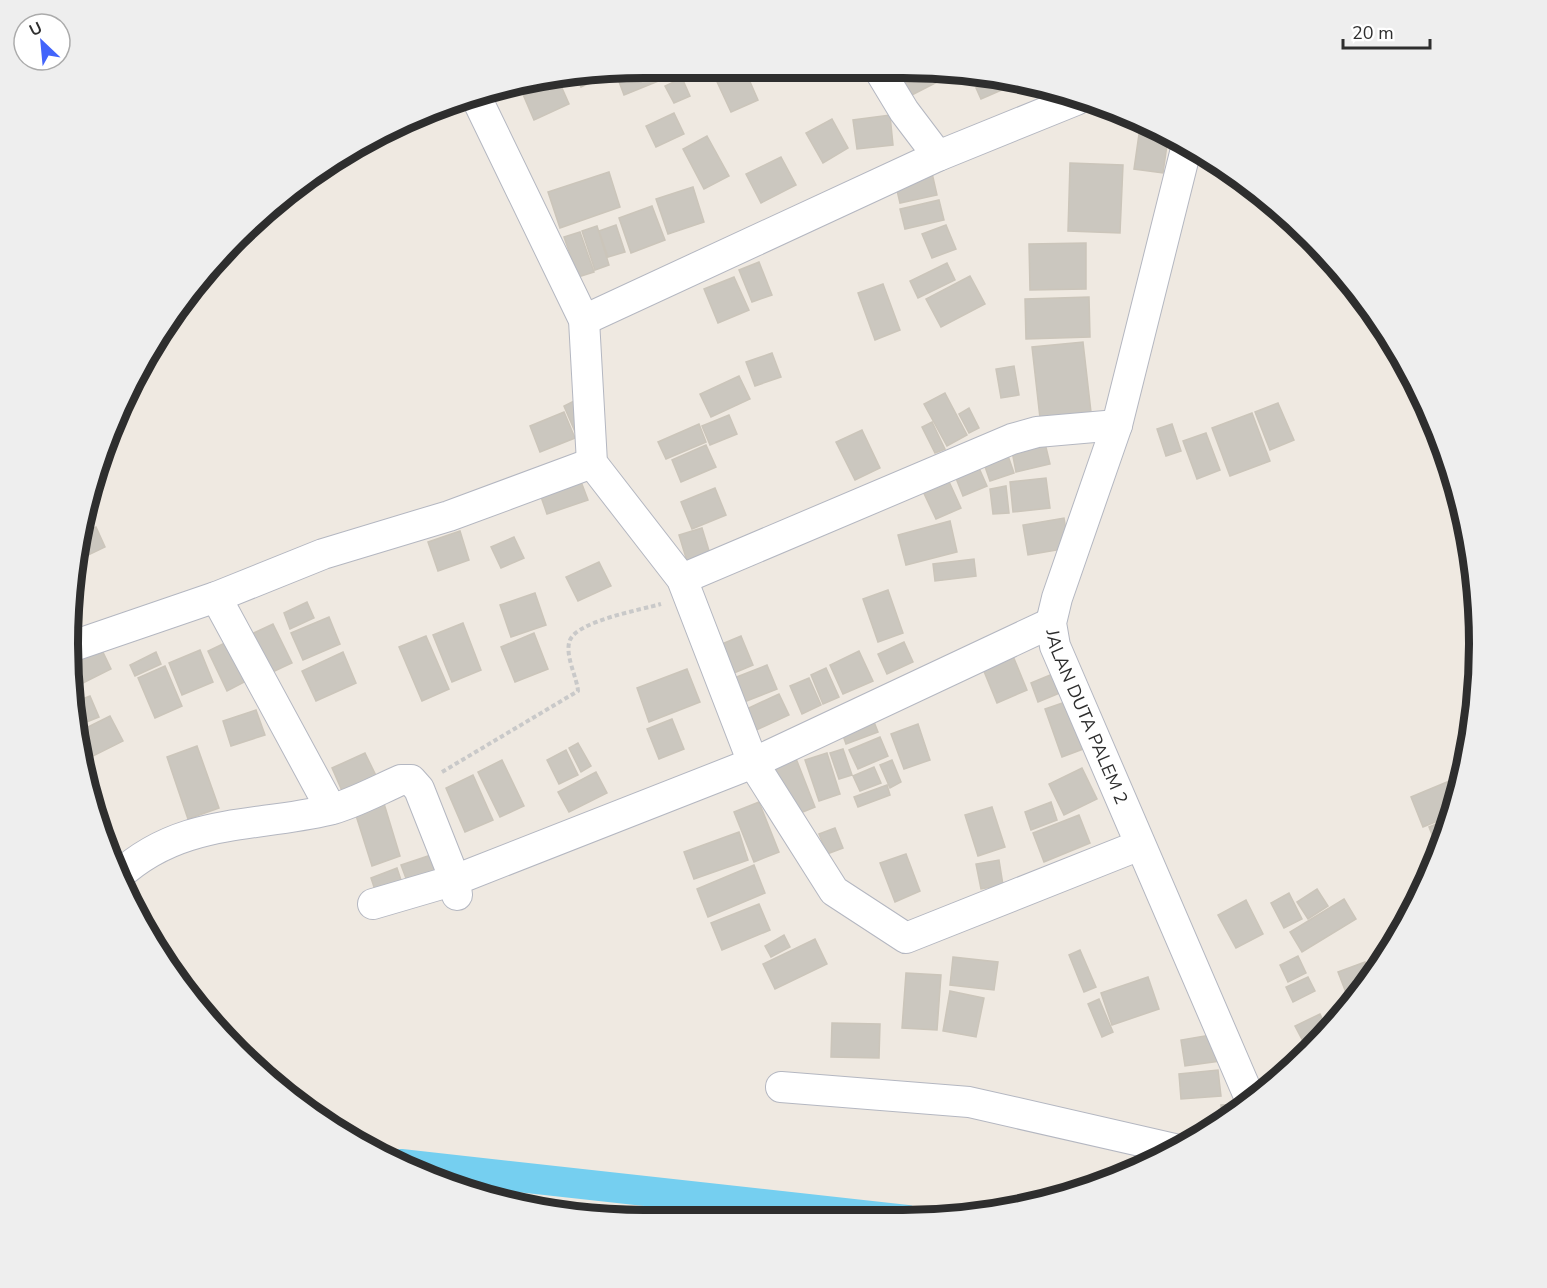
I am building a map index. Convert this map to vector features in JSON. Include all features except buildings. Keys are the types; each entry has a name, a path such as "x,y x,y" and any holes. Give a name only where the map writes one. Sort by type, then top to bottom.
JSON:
{"street":[{"path":"884,78 904,111 939,156"},
{"path":"479,103 584,320 592,463 685,587 753,763 834,891 906,938 1140,845"},
{"path":"584,320 939,156 1069,103"},
{"name":"JALAN DUTA PALEM 2","path":"1185,153 1117,425 1051,622 1055,646 1248,1093"},
{"path":"685,587 1012,439 1036,432 1117,425"},
{"path":"78,644 216,597 323,554 449,516 592,463"},
{"path":"216,597 331,809"},
{"path":"373,904 456,888 753,763 1051,622"},
{"path":"125,870 152,852 190,833 331,809 401,780 411,780 419,789 456,888"},
{"path":"781,1087 969,1102 1163,1146"}],"path":[{"path":"419,789 448,768 578,692 569,641 580,628 685,587"}],"waterway":[{"path":"427,1167 817,1210"}]}
